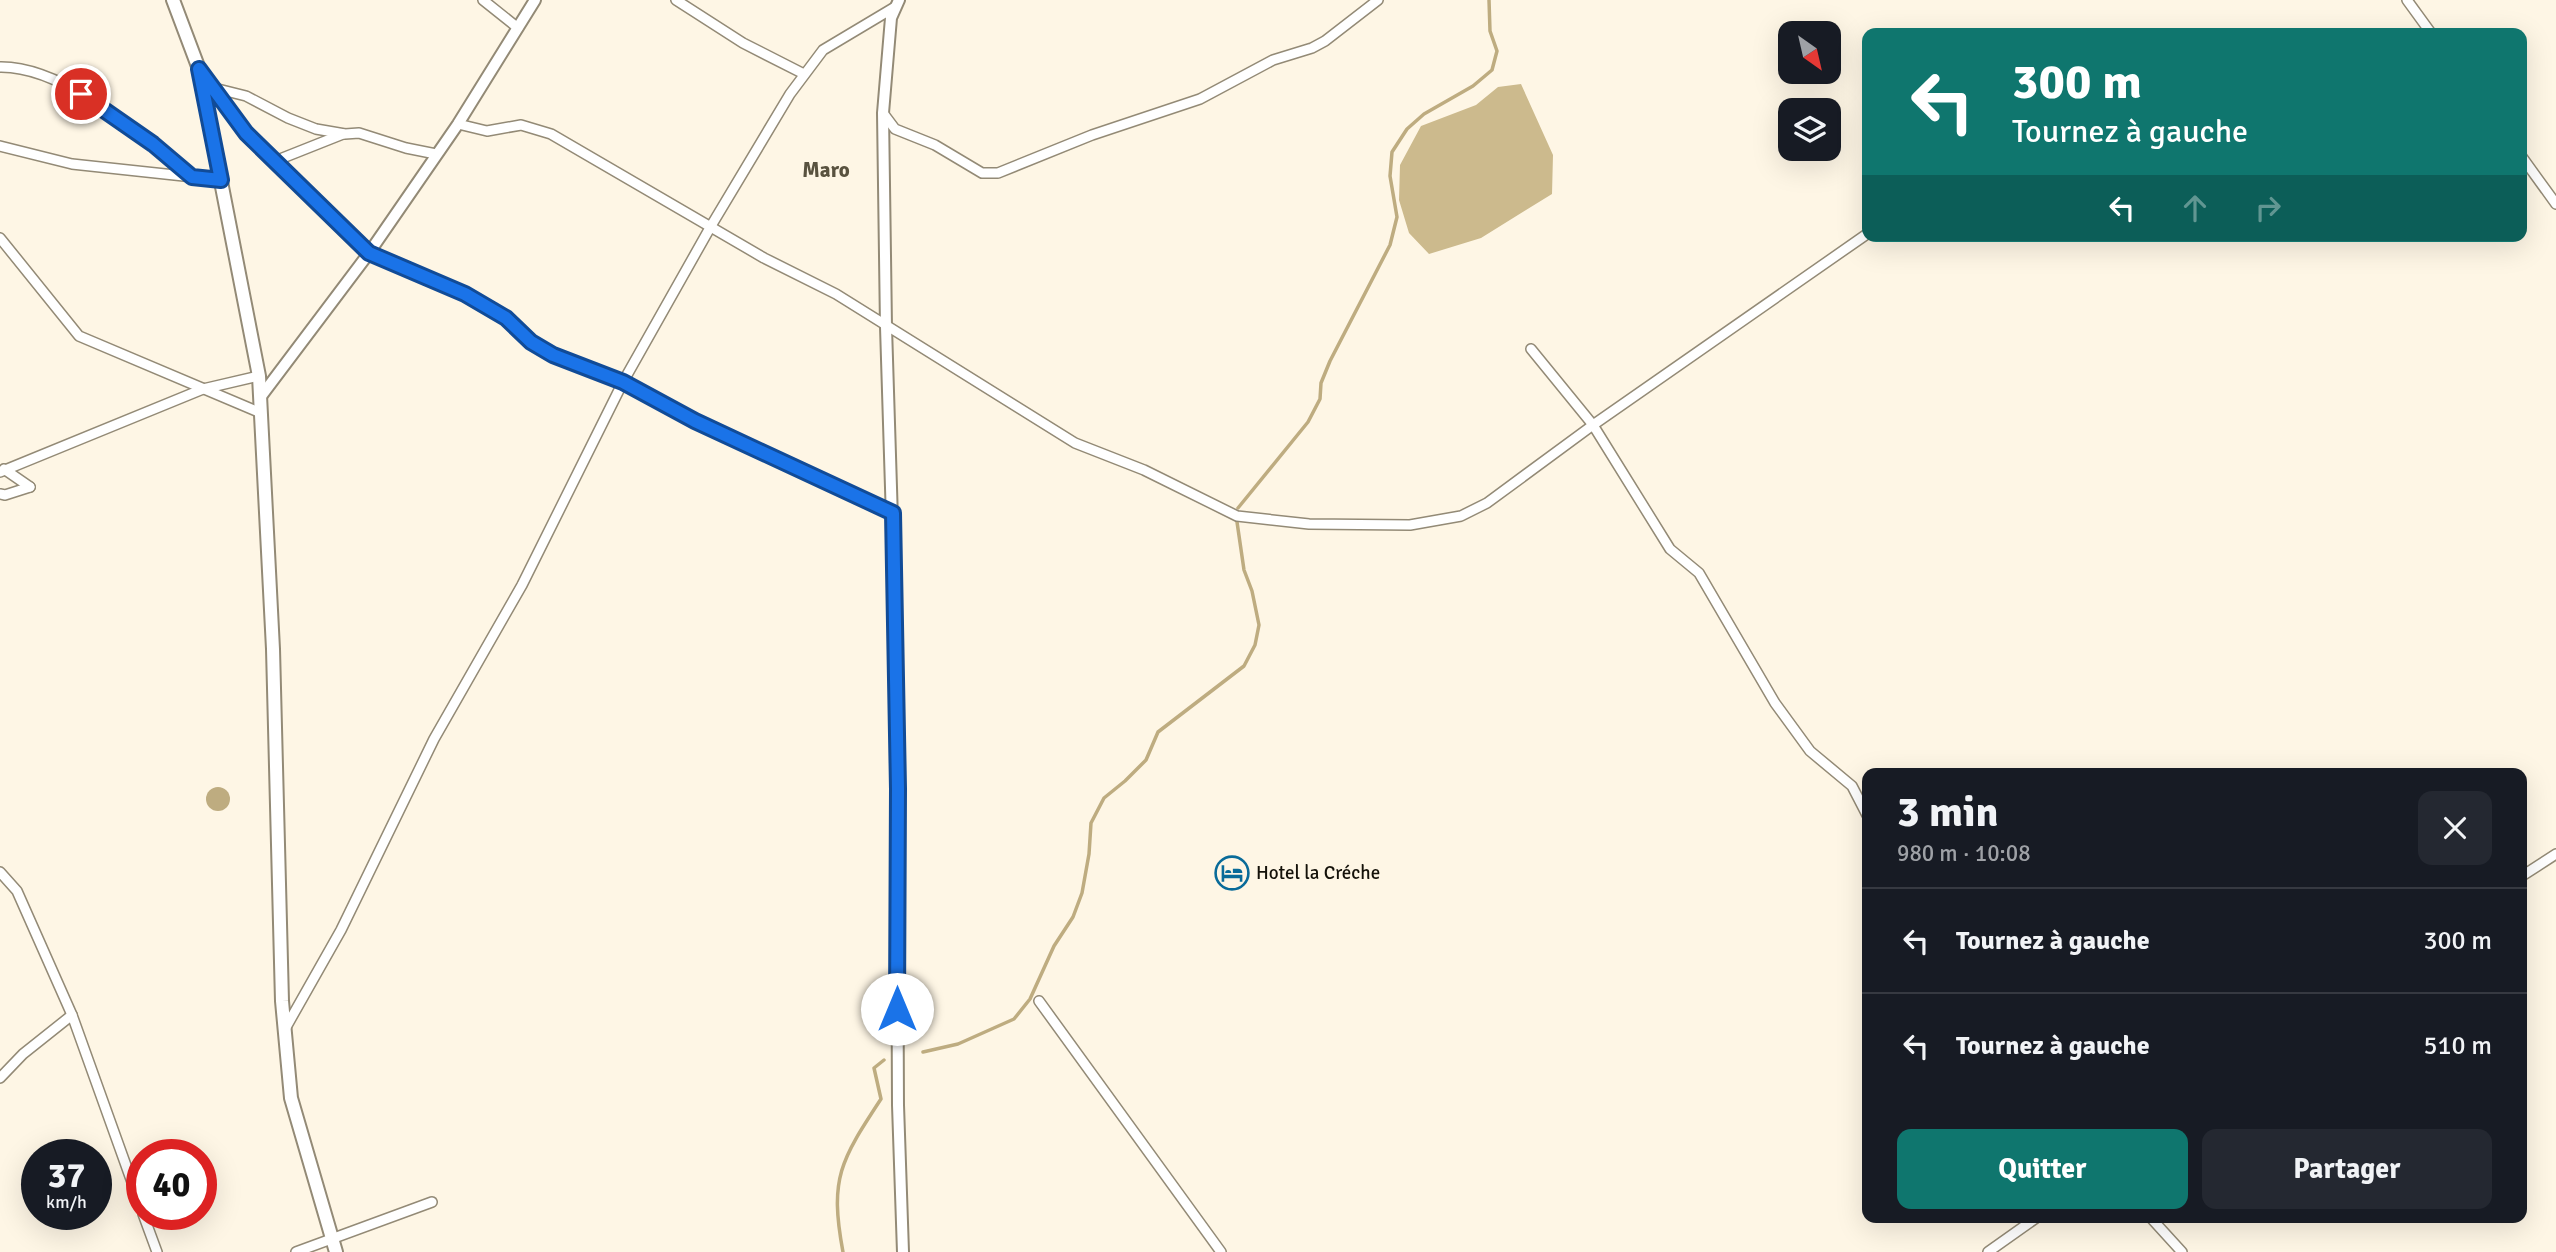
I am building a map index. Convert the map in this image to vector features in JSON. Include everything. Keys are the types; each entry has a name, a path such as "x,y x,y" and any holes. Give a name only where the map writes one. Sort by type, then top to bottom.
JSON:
{"main road":[{"path":"173,0 199,69 260,376 273,649 282,1001 291,1098 337,1252"}],"street":[{"path":"483,0 518,29"},
{"path":"676,0 743,43 804,74"},
{"path":"883,113 895,128 935,145 982,173 998,173 1092,135 1200,99 1273,60 1312,48 1325,41 1378,0"},
{"path":"2407,0 2427,28"},
{"path":"262,395 369,253 458,124 518,29 531,3"},
{"path":"285,1029 341,930 434,738 522,585 623,382 711,226 790,94 823,50 897,3"},
{"path":"897,3 891,18 883,113 898,789 898,1105 903,1252"},
{"path":"0,67 26,70 59,82 81,94 153,144 192,177"},
{"path":"199,69 246,133 369,253 465,294 506,318 531,342 553,355 623,382 695,421 893,513"},
{"path":"214,88 246,96 316,129 345,134 359,133 406,148 436,154"},
{"path":"458,124 487,131 521,125 551,134 764,258 836,294 1075,443 1144,470 1237,516 1309,524 1410,524 1461,516 1487,503 1593,425 1862,237"},
{"path":"275,162 345,134"},
{"path":"0,146 72,164 221,180"},
{"path":"2527,164 2556,204"},
{"path":"0,238 79,336 261,413"},
{"path":"1531,349 1593,425 1670,549 1699,573 1774,702 1810,751 1852,786 1862,805"},
{"path":"2,469 203,389 260,376"},
{"path":"0,494 5,495 30,487 2,469"},
{"path":"2527,873 2556,854"},
{"path":"0,873 17,891 72,1015 126,1165"},
{"path":"1039,1001 1221,1252"},
{"path":"0,1078 23,1054 72,1015"},
{"path":"296,1252 432,1202"},
{"path":"1988,1252 2029,1223"},
{"path":"2156,1223 2182,1252"},
{"path":"149,1230 157,1252"}],"shaded area":[{"path":"1521,84 1553,155 1552,194 1481,238 1429,254 1409,233 1399,200 1400,165 1421,126 1476,105 1498,87"},
{"path":"218,787 227,790 230,799 227,808 218,811 209,808 206,799 209,790"}],"waterway":[{"path":"1238,508 1308,422 1320,399 1321,383 1330,361 1390,245 1397,217 1390,176 1392,152 1407,129 1424,114 1473,86 1492,70 1497,51 1490,31 1489,0"},
{"path":"923,1052 958,1044 1014,1019 1030,999 1054,946 1073,917 1082,893 1091,823 1104,798 1146,760 1158,732 1244,666 1255,645 1259,625 1252,591 1244,570 1237,522"},
{"path":"843,1252 837,1205 838,1187 856,1138 881,1099 874,1068 884,1060"}],"place":[{"name":"Hotel la Créche","path":"1232,873"}],"district":[{"name":"Maro","path":"826,170"}],"route":[{"path":"81,94 153,144 192,177 221,180 199,69 246,133 369,253 465,294 506,318 531,342 553,355 623,382 695,421 893,513 898,789 897,1009"}]}
